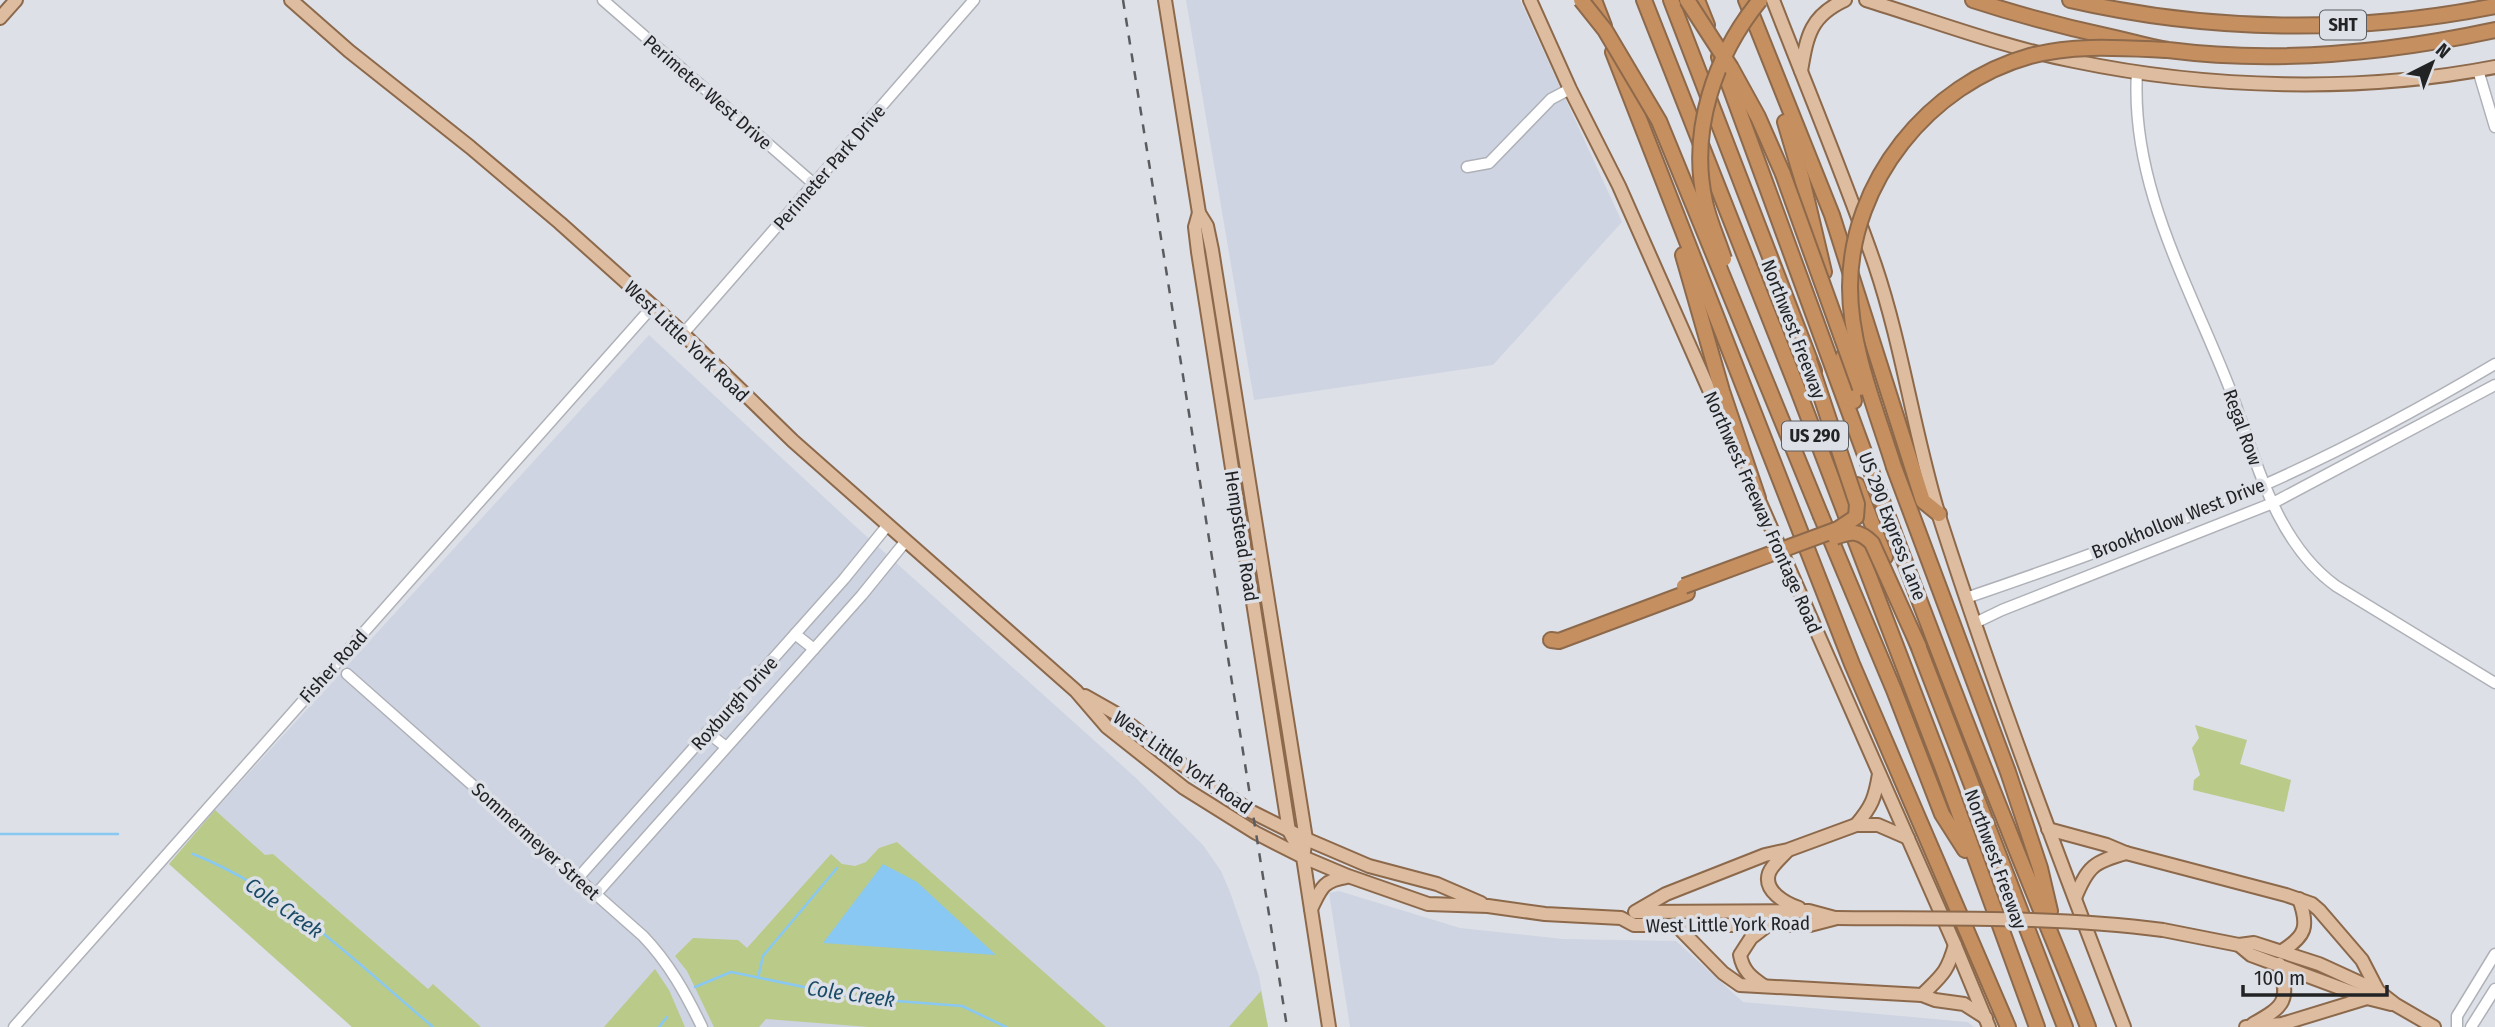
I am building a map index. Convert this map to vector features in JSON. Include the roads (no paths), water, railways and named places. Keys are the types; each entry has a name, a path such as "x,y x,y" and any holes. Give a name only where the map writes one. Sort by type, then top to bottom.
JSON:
{"highway":[{"path":"1581,0 1605,30 1659,121 1738,318 1894,690 1942,814 1979,872"},
{"path":"1594,0 1852,664 2008,1027"},
{"path":"1687,0 1731,68 1758,117 1783,174 1868,409 1894,467 1973,676 2040,868 2058,947"},
{"name":"Northwest Freeway","path":"1697,0 2007,826 2088,1027"},
{"path":"1744,0 1802,179 1863,447"},
{"path":"1738,318 1724,260 1705,202 1701,137 1707,100 1718,67 1741,23 1760,0"},
{"path":"1973,0 2034,20 2167,50"},
{"name":"SHT","path":"2070,0 2189,20 2262,25 2332,25 2418,19 2495,6"},
{"name":"Northwest Freeway","path":"1645,1 1796,384 1943,769 2037,1027"},
{"name":"US 290 Express Lane","path":"1673,5 2065,1027"},
{"path":"1894,467 1858,351 1850,287 1858,229 1880,177 1895,151 1914,127 1964,85 2028,56 2079,48 2312,56 2393,48 2495,30"},
{"path":"1764,56 1832,215 1923,500 1939,514"},
{"path":"1648,143 1722,391 1758,498"},
{"path":"1810,360 1857,504 1856,517 1838,529 1686,589 1559,641 1551,640 1557,635 1686,589 1854,532 1863,534 1872,543 1919,647"}],"main road":[{"path":"0,18 16,0"},
{"name":"West Little York Road","path":"291,0 349,51 502,173 653,306 776,425 1076,691 1107,727 1184,788 1255,833 1303,858 1428,904 1488,906 1545,914 1621,918 1634,925 1810,925 1837,918"},
{"name":"Hempstead Road","path":"1165,0 1199,213 1207,226 1212,250 1306,839 1303,858 1329,1027"},
{"name":"Northwest Freeway Frontage Road","path":"1530,0 1570,89 1619,186 1988,1023"},
{"path":"1760,0 1781,21"},
{"path":"1773,0 1874,264 1893,326 1939,514 1966,598 2048,829 2125,1024"},
{"path":"1801,71 1807,37 1813,24 1823,13 1845,0"},
{"path":"1866,0 1999,42 2073,61 2137,72 2218,80 2308,83 2380,80 2495,67"},
{"name":"Hempstead Road","path":"1199,213 1195,227 1200,266 1289,831 1303,858"},
{"name":"West Little York Road","path":"1076,691 1115,713 1205,781 1252,812 1369,866 1437,884 1488,906"},
{"path":"1856,825 1875,798 1879,773"},
{"path":"1635,912 1666,894 1765,855 1788,850 1856,825 1878,825 1908,838"},
{"path":"2048,829 2126,853 2299,899 2319,910 2362,960 2373,994 2282,1024 2246,1027"},
{"path":"1788,850 1768,875 1770,886 1787,904 1809,911"},
{"path":"2075,898 2090,867 2099,861 2126,853"},
{"path":"1311,909 1321,887 1328,881 1348,876"},
{"path":"2246,1027 2274,1012 2286,996 2281,958 2305,925 2299,899"},
{"name":"West Little York Road","path":"1621,918 1635,912 1809,911 1837,918 2015,919 2091,922 2163,930 2239,945 2254,943 2281,958 2319,964 2434,1027"},
{"path":"1676,925 1731,980 1740,985 1922,995 1935,1000 1964,1004 1988,1023"},
{"path":"1764,986 1748,975 1740,955 1751,938 1768,925"},
{"path":"1922,995 1943,977 1955,945"}],"street":[{"name":"Perimeter West Drive","path":"603,0 814,184"},
{"name":"Perimeter Park Drive","path":"683,334 974,0"},
{"path":"2478,70 2495,127"},
{"name":"Regal Row","path":"2137,72 2137,119 2152,193 2178,267 2230,390 2264,485 2297,547 2323,576 2495,683"},
{"path":"1467,167 1489,163 1551,99 1570,89"},
{"name":"Fisher Road","path":"14,1027 653,306"},
{"name":"Brookhollow West Drive","path":"1966,598 2166,525 2264,485 2495,364"},
{"name":"Brookhollow West Drive","path":"1975,623 2273,503 2495,385"},
{"path":"2362,436 2370,453"},
{"name":"Roxburgh Drive","path":"578,878 795,634 887,526"},
{"name":"Roxburgh Drive","path":"596,894 814,649 905,542"},
{"path":"795,634 814,649"},
{"name":"Sommermeyer Street","path":"347,674 661,954 702,1027"},
{"path":"708,732 726,747"},
{"path":"2457,1027 2457,1016 2495,954"},
{"path":"2471,1027 2495,989"}],"water":[{"path":"883,864 917,882 996,955 823,943"}],"waterway":[{"name":"Cole Creek","path":"0,834 118,834"},
{"name":"Cole Creek","path":"193,854 227,869 290,908 433,1027"},
{"path":"758,978 763,956 837,868"},
{"name":"Cole Creek","path":"695,987 731,972 857,998 962,1006 1006,1027"},
{"name":"Cole Creek","path":"659,1027 667,1017"}],"railway":[{"path":"1123,0 1287,1027"}]}
